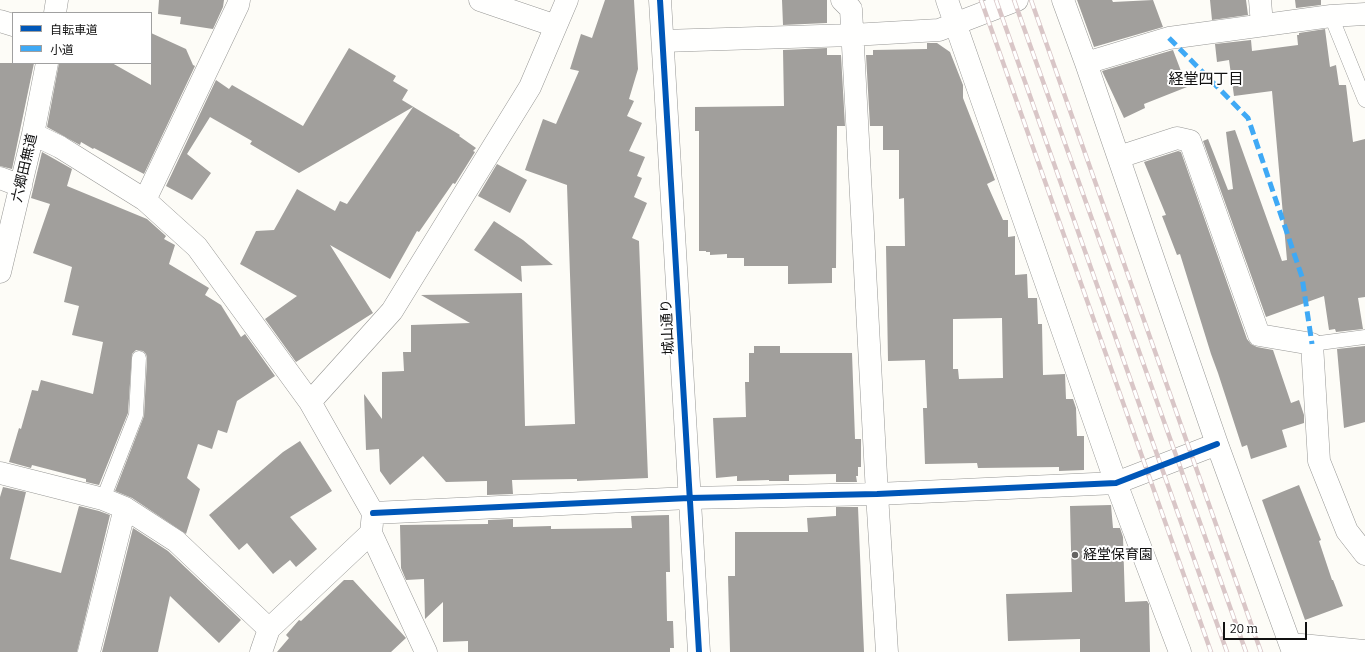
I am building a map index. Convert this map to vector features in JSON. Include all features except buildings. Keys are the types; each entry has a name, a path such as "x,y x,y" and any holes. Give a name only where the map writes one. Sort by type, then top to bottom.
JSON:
{"street":[{"path":"55,12 57,0"},
{"path":"145,200 238,5 239,0"},
{"path":"480,0 556,26"},
{"path":"310,402 392,311 530,87 567,0"},
{"name":"城山通り","path":"660,0 699,652"},
{"path":"842,0 850,9 852,35 887,652"},
{"path":"947,0 1116,483 1180,652"},
{"path":"663,41 852,35 939,30 1017,0"},
{"path":"1063,0 1119,157 1217,444 1292,648 1365,651"},
{"path":"1260,0 1262,25"},
{"path":"1086,63 1169,38 1331,16 1365,14"},
{"path":"0,21 12,25"},
{"name":"六郷田無道","path":"0,272 33,134 47,64"},
{"path":"33,134 60,147 145,200 197,247 310,402 372,523 426,652"},
{"path":"1119,157 1176,138 1190,141 1259,335 1312,344 1319,461 1347,531 1365,554"},
{"path":"0,178 21,186"},
{"path":"261,652 269,629 372,523 689,498 877,494 1116,483 1217,444"},
{"path":"0,473 103,499 125,508 176,541 269,629"},
{"path":"89,652 125,508"}],"lane":[{"path":"1331,16 1365,100"},
{"path":"1312,344 1365,337"},
{"path":"103,499 136,415 139,358"}],"railway":[{"path":"981,0 1211,652"},
{"path":"996,0 1227,652"},
{"path":"1014,0 1246,652"},
{"path":"1031,0 1261,652"}],"marked path":[{"path":"1169,38 1248,118 1302,277 1312,344"}],"cycle path":[{"path":"660,0 699,652"},
{"path":"373,513 689,498 877,494 1116,483 1217,444"}],"place":[{"name":"経堂保育園","path":"1075,555"}],"district":[{"name":"経堂四丁目","path":"1206,80"}]}
